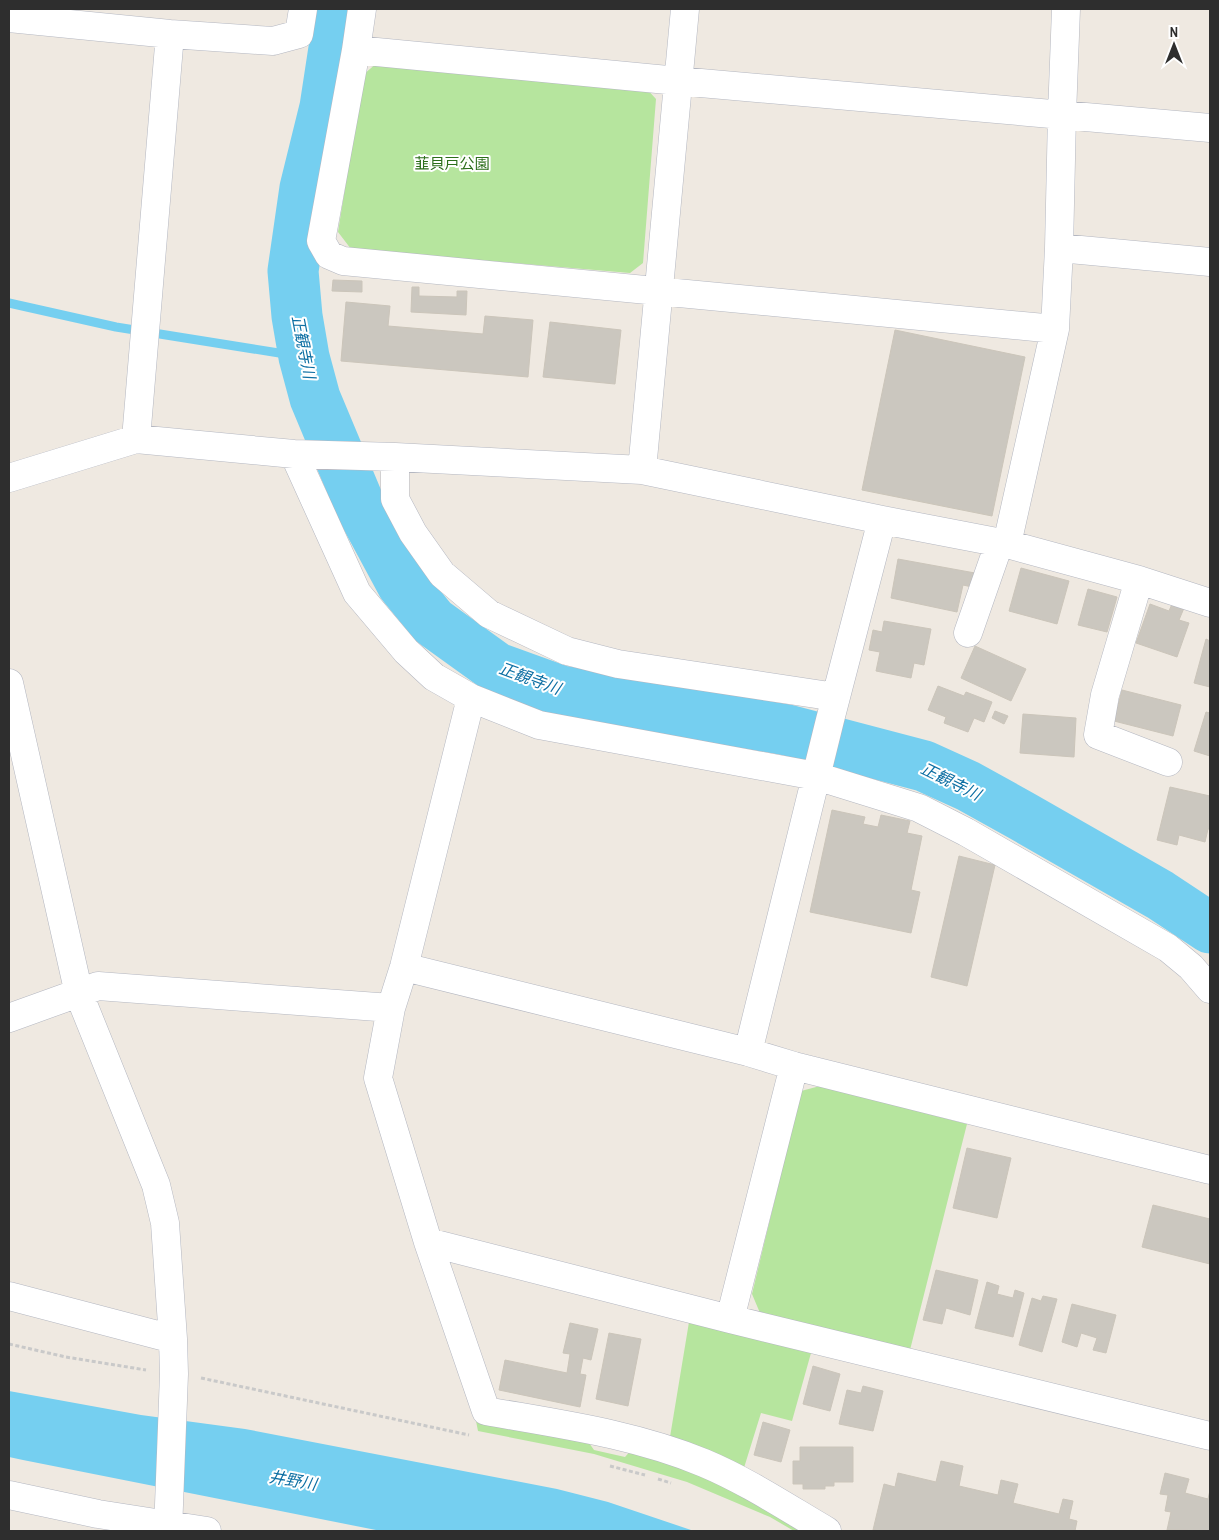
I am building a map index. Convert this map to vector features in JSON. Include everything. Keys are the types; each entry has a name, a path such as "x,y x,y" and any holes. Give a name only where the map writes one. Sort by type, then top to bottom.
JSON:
{"street":[{"path":"9,18 170,34 273,41 299,34 303,9"},
{"path":"362,9 321,242 329,255 343,261 1055,329"},
{"path":"642,470 685,9"},
{"path":"968,633 1003,544 1055,329 1066,9"},
{"path":"136,440 170,34"},
{"path":"356,50 678,81 1210,128"},
{"path":"1059,248 1210,262"},
{"path":"9,478 136,440 304,454 642,470 1003,544 1139,580 1210,602"},
{"path":"304,454 356,592 406,651 434,677 471,698 540,726 817,771 919,808 966,832 1168,948 1191,966 1210,989"},
{"path":"382,457 395,499 413,533 442,574 489,614 567,651 618,664 833,708"},
{"path":"748,1052 817,771 882,520"},
{"path":"1139,580 1105,695 1098,735 1168,762"},
{"path":"9,685 79,994 156,1185 165,1223 173,1339 168,1524"},
{"path":"471,698 404,968 390,1008 378,1078 428,1242 486,1411 609,1434 661,1447 704,1462 739,1479 826,1531"},
{"path":"404,968 748,1052 794,1066 1210,1170"},
{"path":"9,1018 98,986 390,1008"},
{"path":"730,1318 794,1066"},
{"path":"428,1242 1210,1436"},
{"path":"9,1296 173,1339"},
{"path":"9,1495 98,1514 207,1531"}],"path":[{"path":"9,1344 66,1357 148,1370"}],"green space":[{"name":"韮貝戸公園","path":"378,62 645,87 656,99 643,263 630,273 351,249 338,232 363,75"},
{"path":"820,1086 967,1124 910,1350 760,1313 752,1294 801,1091"},
{"path":"689,1322 811,1353 792,1421 761,1413 743,1471 669,1443"},
{"path":"475,1416 587,1440 594,1450 625,1457 634,1447 678,1462 811,1531 794,1531 770,1517 687,1482 594,1454 478,1431"}],"water":[{"name":"井野川","path":"9,1391 141,1415 245,1429 557,1489 608,1502 694,1531 381,1531 23,1460 9,1457"}],"building":[{"path":"333,280 362,281 362,292 332,291"},
{"path":"412,287 419,287 419,296 457,297 457,291 467,291 466,315 411,312"},
{"path":"346,302 390,306 388,326 483,334 485,316 533,320 528,377 341,361"},
{"path":"550,322 621,330 615,384 543,377"},
{"path":"895,330 1025,357 992,516 862,490"},
{"path":"898,559 975,573 972,587 963,585 957,612 891,598"},
{"path":"1021,568 1069,581 1057,624 1009,611"},
{"path":"1088,589 1117,597 1107,632 1078,625"},
{"path":"1150,604 1169,611 1172,604 1184,608 1179,620 1189,623 1177,657 1136,643"},
{"path":"884,621 931,629 924,665 914,663 911,678 876,671 880,652 869,650 873,630 882,632"},
{"path":"1206,639 1210,641 1210,687 1194,683"},
{"path":"975,646 1026,669 1011,701 961,678"},
{"path":"938,686 964,696 966,692 992,702 984,722 974,718 968,732 944,723 946,717 928,710"},
{"path":"1122,690 1181,705 1173,736 1114,721"},
{"path":"995,711 1008,716 1004,724 992,718"},
{"path":"1206,712 1210,713 1210,756 1194,751"},
{"path":"1023,714 1076,718 1074,757 1020,753"},
{"path":"1170,787 1210,796 1210,829 1208,829 1205,842 1179,835 1177,845 1157,840"},
{"path":"832,810 865,817 863,824 878,827 881,815 910,821 907,833 922,836 911,890 920,892 911,933 810,912"},
{"path":"959,856 995,865 967,986 931,977"},
{"path":"967,1148 1011,1158 997,1218 953,1208"},
{"path":"1153,1205 1210,1219 1210,1264 1142,1247"},
{"path":"936,1270 978,1280 970,1315 946,1308 942,1324 923,1320"},
{"path":"987,1282 999,1286 997,1294 1013,1298 1015,1290 1024,1293 1013,1337 975,1328"},
{"path":"1043,1296 1057,1299 1042,1352 1019,1345 1032,1298 1041,1301"},
{"path":"1072,1304 1116,1315 1106,1353 1093,1350 1097,1338 1081,1333 1077,1347 1062,1342"},
{"path":"570,1323 598,1329 591,1360 583,1358 580,1374 586,1375 580,1407 499,1390 505,1360 567,1373 570,1354 563,1353"},
{"path":"609,1333 641,1339 628,1406 596,1399"},
{"path":"813,1366 840,1374 830,1411 803,1404"},
{"path":"863,1386 883,1391 873,1431 839,1424 847,1390 861,1393"},
{"path":"763,1422 790,1430 781,1462 754,1455"},
{"path":"800,1447 853,1447 853,1482 834,1482 834,1486 825,1486 825,1489 803,1489 803,1484 793,1484 793,1461 800,1461"},
{"path":"941,1461 963,1466 959,1486 998,1495 1001,1480 1018,1484 1013,1503 1059,1514 1063,1499 1073,1501 1069,1519 1077,1521 1075,1531 873,1530 884,1484 895,1487 898,1473 936,1482"},
{"path":"1165,1473 1189,1479 1185,1493 1208,1499 1210,1490 1210,1531 1167,1530 1171,1512 1165,1511 1168,1495 1160,1494"}],"waterway":[{"name":"正観寺川","path":"340,9 325,107 305,188 293,271 297,316 304,357 315,398 361,508 402,584 433,622 497,668 561,691 787,730 924,766 968,786 1022,816 1160,895 1210,928"},
{"path":"9,303 116,327 304,357"}]}
